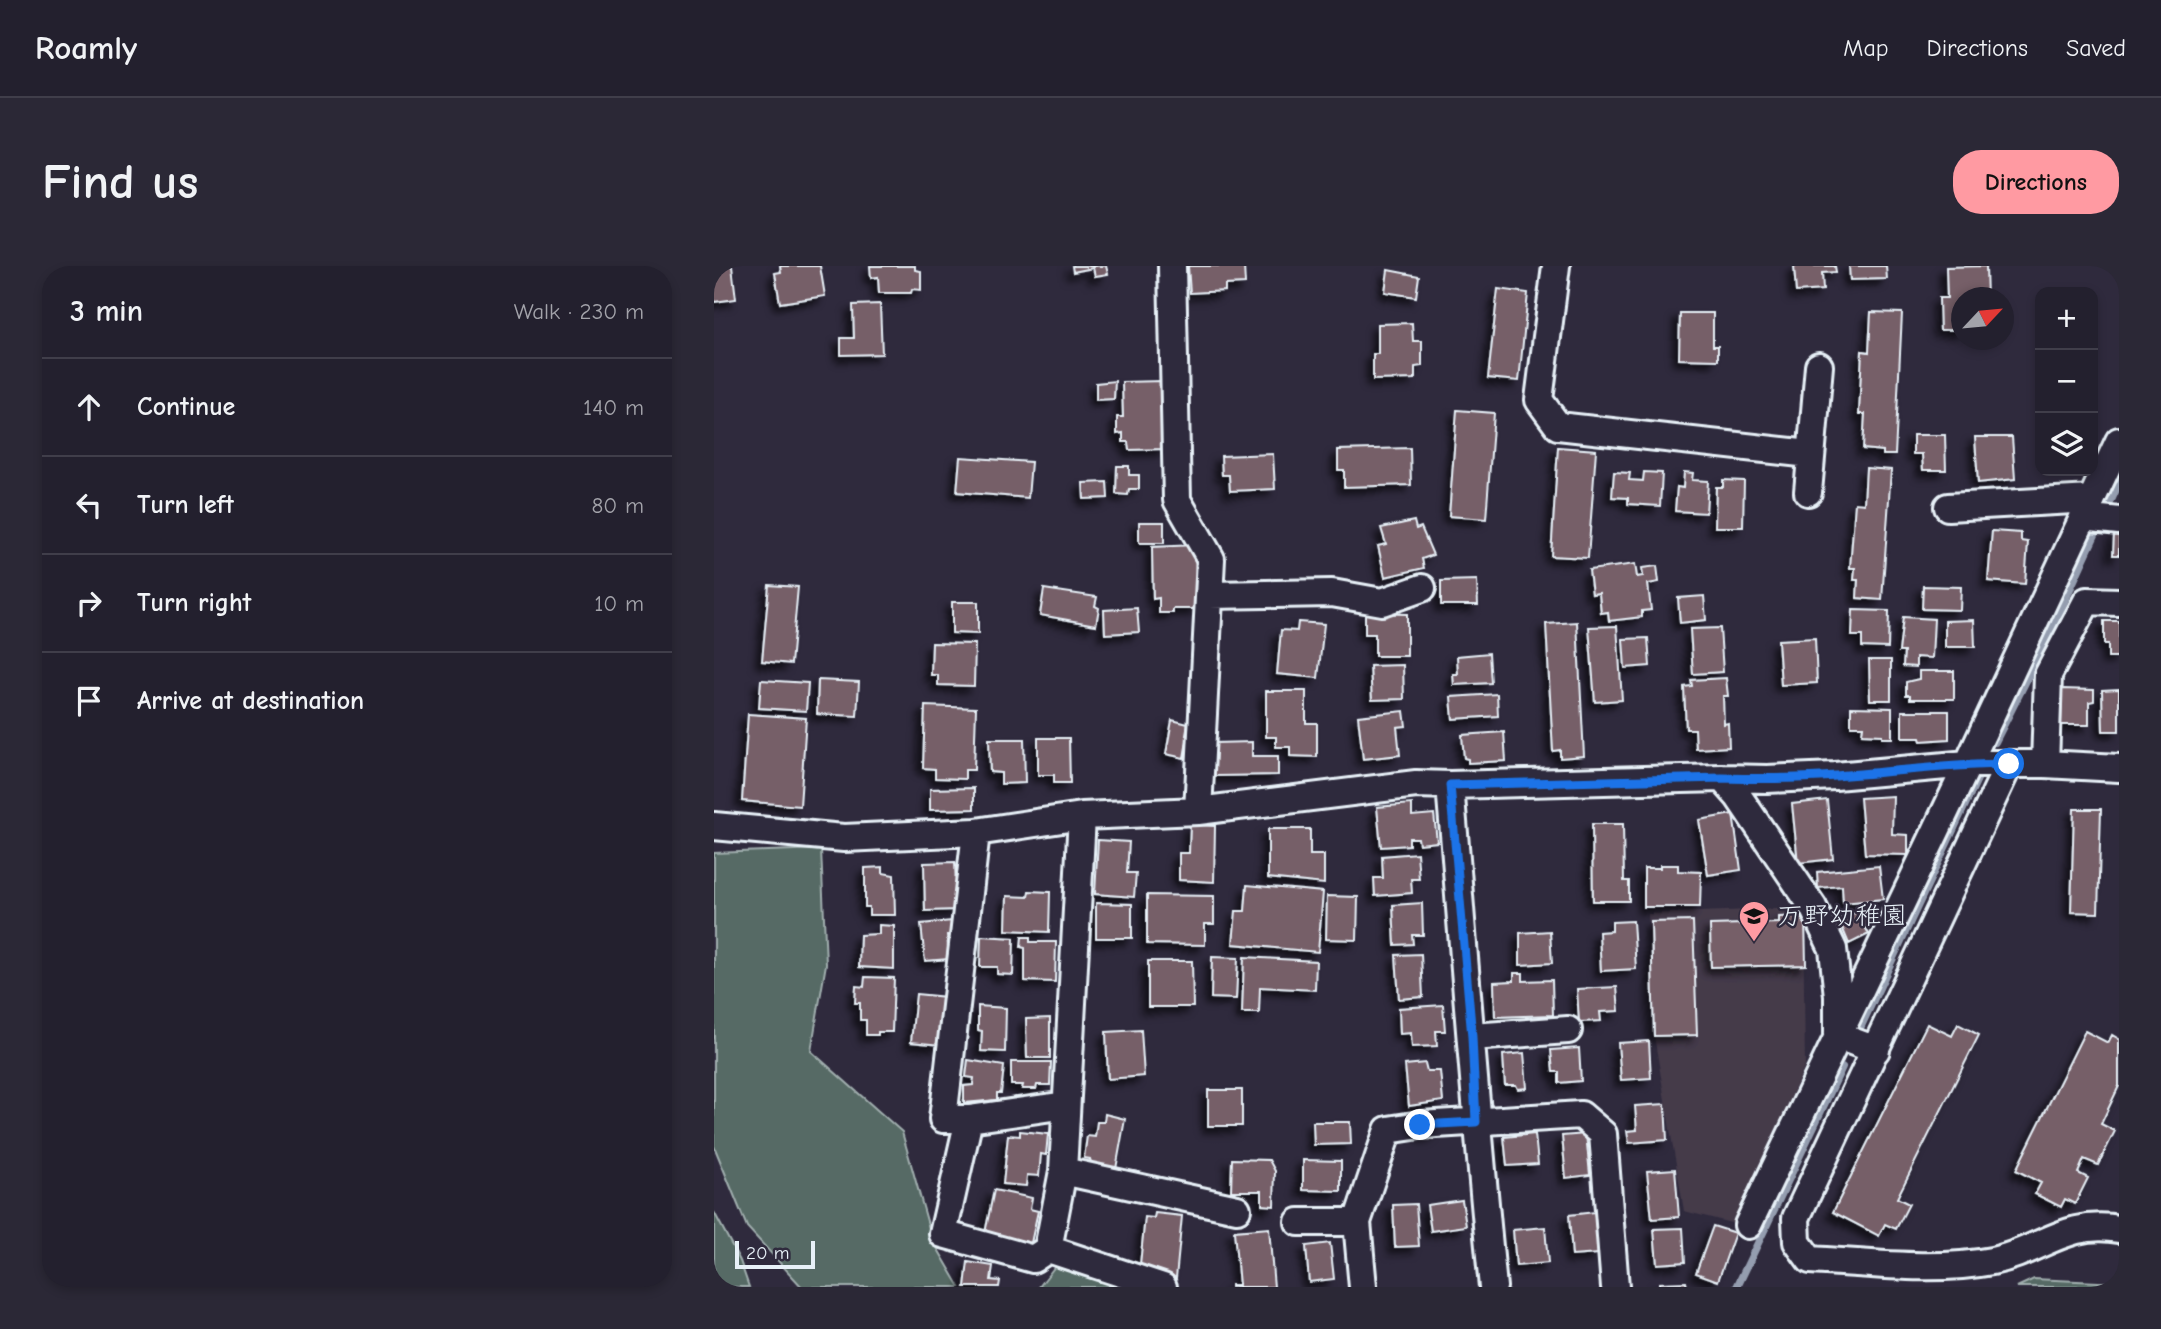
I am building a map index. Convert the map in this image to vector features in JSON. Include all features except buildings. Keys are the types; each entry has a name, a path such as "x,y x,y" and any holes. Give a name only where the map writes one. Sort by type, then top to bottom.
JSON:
{"street":[{"path":"1172,266 1177,499 1211,559 1198,811"},
{"path":"1556,266 1539,400 1558,425 1810,454"},
{"path":"1808,492 1819,366"},
{"path":"1748,1226 2119,441"},
{"path":"1948,507 2088,508 2117,521"},
{"path":"1210,595 1332,593 1382,601 1422,588"},
{"path":"2045,764 2048,675 2087,601 2119,602"},
{"path":"714,826 844,838 976,832 1082,816 1198,811 1416,784 1835,776 1968,764 2119,768"},
{"path":"2009,764 1796,1218 1797,1242 1810,1260 1963,1265 1994,1261 2025,1252 2077,1229 2119,1229"},
{"path":"1722,778 1738,796 1813,907 1833,949 1838,996 1838,1036"},
{"path":"1450,785 1472,1037 1476,1122 1493,1287"},
{"path":"969,1119 943,1234 1033,1259 1048,1249 1063,1171 1082,816"},
{"path":"976,832 943,1119 969,1119 1066,1105"},
{"path":"1472,1037 1568,1030"},
{"path":"1838,1036 1875,1050"},
{"path":"1363,1287 1357,1222 1388,1130 1420,1125 1581,1115 1603,1134 1615,1287"},
{"path":"1063,1171 1237,1209"},
{"path":"1299,1222 1357,1222"},
{"path":"1048,1249 1163,1287"}],"shaded area":[{"path":"1803,908 1805,1066 1735,1224 1684,1211 1654,1036 1648,914"}],"green space":[{"path":"821,849 826,964 811,1051 902,1132 932,1239 960,1287 802,1287 747,1227 714,1146 714,853"},
{"path":"714,1212 740,1261 749,1287 714,1287"},
{"path":"1056,1265 1147,1287 1039,1287"},
{"path":"2034,1279 2119,1283 2119,1287 2017,1287"}],"waterway":[{"path":"1995,742 2043,647 2119,483"},
{"path":"1861,1026 1979,775"},
{"path":"1737,1287 1842,1067"}],"place":[{"name":"万野幼稚園","path":"1754,943"}],"route":[{"path":"1420,1125 1476,1122 1472,1037 1450,785 1767,779 1968,764 2009,764"}]}
